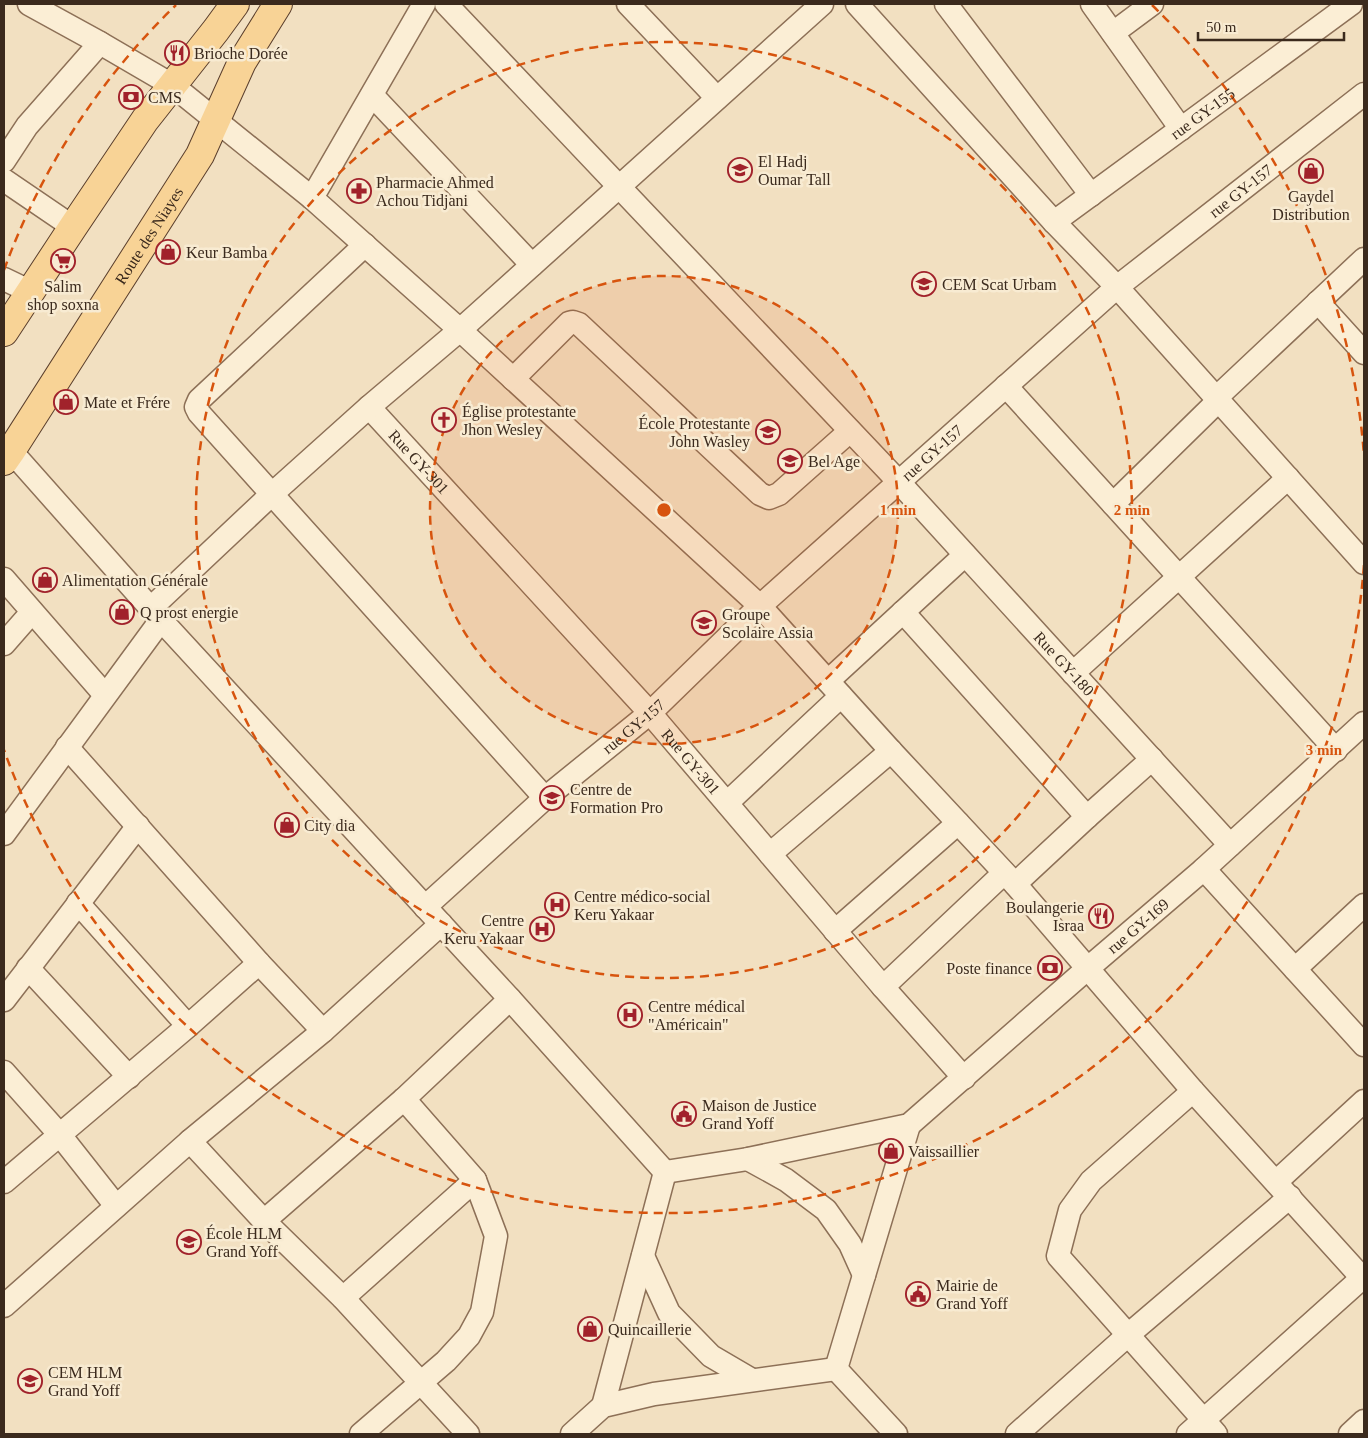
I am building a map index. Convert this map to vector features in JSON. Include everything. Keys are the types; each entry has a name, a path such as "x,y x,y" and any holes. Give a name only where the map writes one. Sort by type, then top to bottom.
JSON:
{"main road":[{"path":"4,332 145,120 235,4"},
{"name":"Route des Niayes","path":"8,456 200,155 242,62 278,4"}],"street":[{"path":"28,4 66,13 100,43 172,85 312,198 514,379 760,606 890,751 1010,878 1193,1091 1283,1190 1361,1271 1202,1429 1128,1335 1058,1256 1070,1210 1091,1181 1193,1091"},
{"path":"312,198 424,4"},
{"path":"4,834 106,695 156,614 272,494 460,330 822,4"},
{"path":"857,4 1054,222 1117,287 1364,563"},
{"path":"1092,4 1181,129"},
{"path":"1113,33 1152,4"},
{"name":"rue GY-155","path":"1054,222 1350,4"},
{"path":"634,6 717,98"},
{"path":"953,6 1091,195"},
{"name":"Rue GY-180","path":"454,7 619,186 898,482 1230,845"},
{"path":"4,161 27,126 100,43"},
{"path":"372,95 532,265"},
{"name":"rue GY-157","path":"425,907 545,798 650,713 760,606 1117,287 1363,97"},
{"path":"4,180 73,227"},
{"path":"365,246 199,400 196,407 199,413 545,798"},
{"path":"1113,504 1217,399 1364,259"},
{"path":"4,279 31,292"},
{"path":"1318,302 1364,353"},
{"path":"514,379 569,323 580,324 760,494 769,498 779,494 850,431"},
{"path":"1006,386 1336,750"},
{"name":"Rue GY-301","path":"370,407 650,713 883,987 964,1078"},
{"path":"8,456 510,999 666,1172"},
{"path":"1073,673 1288,478"},
{"path":"727,804 835,689 903,612 965,555"},
{"path":"4,579 106,695"},
{"path":"4,644 32,612"},
{"path":"903,612 1087,817"},
{"name":"rue GY-169","path":"909,1125 1204,869 1364,723"},
{"path":"67,747 322,1031"},
{"path":"770,854 890,751"},
{"path":"883,987 1010,878 1087,817 1152,759"},
{"path":"835,931 958,823"},
{"path":"4,1000 138,826"},
{"path":"1204,869 1364,1045"},
{"path":"78,904 188,1026"},
{"path":"1295,969 1364,905"},
{"path":"4,1306 190,1141 322,1031 441,924"},
{"path":"4,1182 129,1077 259,963"},
{"path":"28,968 129,1077"},
{"path":"264,1221 404,1099 510,999"},
{"path":"4,1072 60,1135 116,1206"},
{"path":"361,1434 446,1361 469,1336 482,1312 496,1236 475,1180 404,1099"},
{"path":"1017,1434 1128,1335 1283,1190 1364,1101"},
{"path":"666,1172 748,1159 909,1125 836,1369"},
{"path":"190,1141 264,1221 343,1298 468,1434"},
{"path":"748,1159 786,1180 826,1210 850,1244 864,1275"},
{"path":"603,1406 666,1172"},
{"path":"343,1298 475,1180"},
{"path":"643,1256 669,1313 711,1356 752,1380"},
{"path":"572,1434 603,1406 654,1394 836,1369"},
{"path":"836,1369 896,1434"},
{"path":"1350,1434 1364,1421"}],"place":[{"name":"Brioche Dorée","path":"177,53"},
{"name":"CMS","path":"131,97"},
{"name":"El Hadj Oumar Tall","path":"740,170"},
{"name":"Gaydel Distribution","path":"1311,171"},
{"name":"Pharmacie Ahmed Achou Tidjani","path":"359,191"},
{"name":"Keur Bamba","path":"168,252"},
{"name":"Salim shop soxna","path":"63,261"},
{"name":"CEM Scat Urbam","path":"924,284"},
{"name":"Mate et Frére","path":"66,402"},
{"name":"Église protestante Jhon Wesley","path":"444,420"},
{"name":"École Protestante John Wasley","path":"768,432"},
{"name":"Bel Age","path":"790,461"},
{"name":"Alimentation Générale","path":"45,580"},
{"name":"Q prost energie","path":"122,612"},
{"name":"Groupe Scolaire Assia","path":"704,623"},
{"name":"Centre de Formation Pro","path":"552,798"},
{"name":"City dia","path":"287,825"},
{"name":"Centre médico-social Keru Yakaar","path":"557,905"},
{"name":"Boulangerie Israa","path":"1101,916"},
{"name":"Centre Keru Yakaar","path":"542,929"},
{"name":"Poste finance","path":"1050,968"},
{"name":"Centre médical \"Américain\"","path":"630,1015"},
{"name":"Maison de Justice Grand Yoff","path":"684,1114"},
{"name":"Vaissaillier","path":"891,1151"},
{"name":"École HLM Grand Yoff","path":"189,1242"},
{"name":"Mairie de Grand Yoff","path":"918,1294"},
{"name":"Quincaillerie","path":"590,1329"},
{"name":"CEM HLM Grand Yoff","path":"30,1381"}]}
